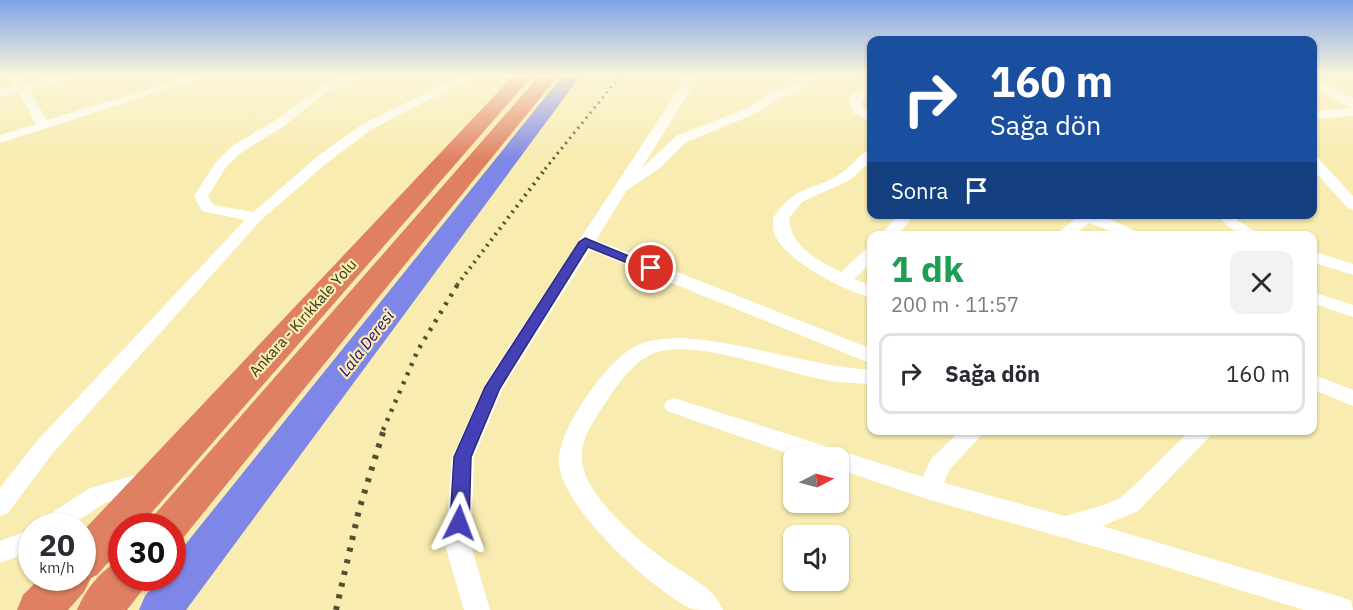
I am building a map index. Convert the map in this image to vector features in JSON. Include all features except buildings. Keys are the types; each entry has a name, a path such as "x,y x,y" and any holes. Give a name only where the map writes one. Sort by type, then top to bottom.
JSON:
{"highway":[{"name":"Ankara - Kırıkkale Yolu","path":"96,547 499,103"},
{"name":"Ankara - Kırıkkale Yolu","path":"180,513 526,103"},
{"path":"39,610 57,591"},
{"path":"99,610 115,591"}],"street":[{"path":"31,103 44,125"},
{"path":"0,139 113,103"},
{"path":"256,217 207,208 201,196 220,165 237,149 280,123 302,103"},
{"path":"0,506 44,448 256,217 323,159 368,126 414,103"},
{"path":"477,610 458,545 463,457 493,387 675,103"},
{"path":"616,193 655,165 681,139 753,110 763,103"},
{"path":"855,103 862,114 867,116"},
{"path":"1317,115 1353,112"},
{"path":"867,158 847,176 793,201 780,218 783,236 789,245 843,280 867,291"},
{"path":"1319,173 1353,205"},
{"path":"893,231 903,219"},
{"path":"1068,231 1082,219"},
{"path":"1094,219 1126,231"},
{"path":"1228,219 1232,224 1246,231"},
{"path":"585,242 867,355"},
{"path":"843,280 867,257"},
{"path":"1317,258 1353,270"},
{"path":"1317,299 1353,311"},
{"path":"710,610 704,602 634,555 600,518 575,482 569,461 575,434 591,408 630,357 642,349 677,343 744,353 826,373 867,377"},
{"path":"1317,383 1353,398"},
{"path":"674,406 797,447"},
{"path":"930,490 939,465 970,435"},
{"path":"1063,528 1109,514 1130,504 1200,435"},
{"path":"849,464 930,490 1270,585 1341,610"},
{"path":"71,513 98,495 159,478"},
{"path":"0,552 18,545"}],"waterway":[{"name":"Lala Deresi","path":"160,610 550,103"}],"railway":[{"path":"545,169 598,103"},
{"path":"457,285 546,168"},
{"path":"383,430 418,350 458,284"},
{"path":"336,610 359,510 384,429"}],"route":[{"path":"459,523 463,457 493,387 585,242 651,268"}]}
